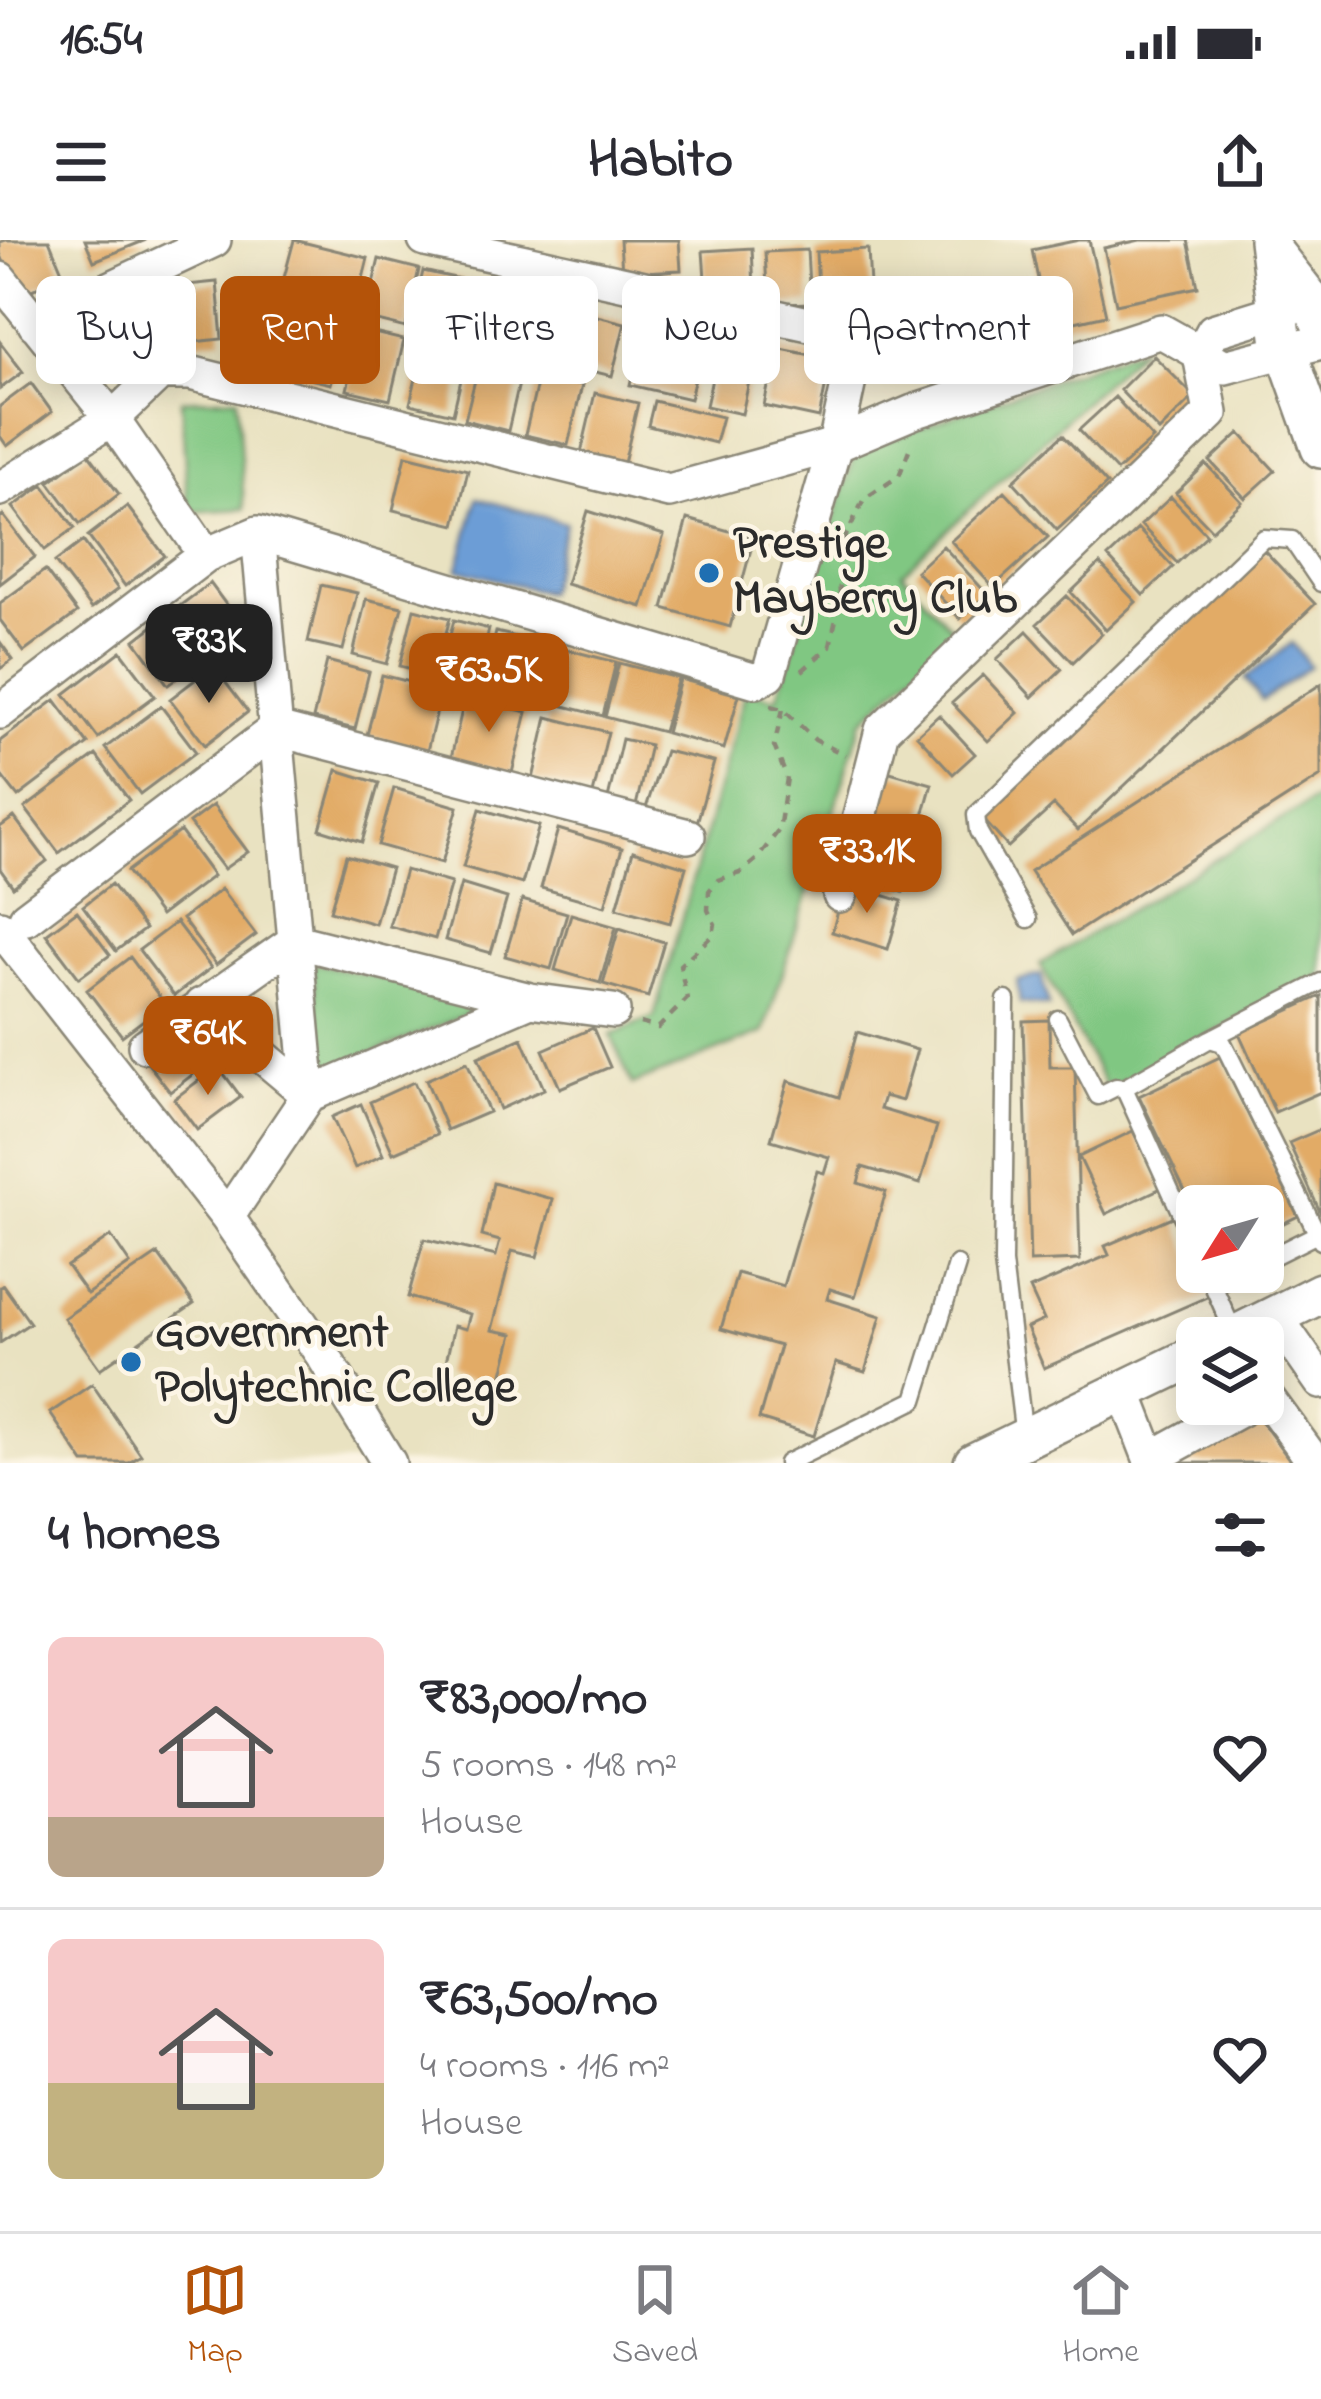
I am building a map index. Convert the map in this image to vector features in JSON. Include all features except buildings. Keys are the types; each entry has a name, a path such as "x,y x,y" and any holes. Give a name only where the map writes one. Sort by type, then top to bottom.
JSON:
{"street":[{"path":"35,324 214,240"},
{"path":"0,712 206,555 258,533 756,681 769,674 835,445 859,335 522,250 425,240"},
{"path":"1270,245 1303,311 1321,448"},
{"path":"0,279 112,419 206,555"},
{"path":"840,896 882,730 1211,413 1200,356 1213,331 1303,311"},
{"path":"0,489 112,419 160,373 190,373 670,491 835,445 913,412 1161,332 1225,367 1304,346"},
{"path":"258,533 309,1094"},
{"path":"276,728 688,836"},
{"path":"276,728 13,922 227,1217 389,1463"},
{"path":"145,1046 295,940 530,1000 613,1011"},
{"path":"227,1217 309,1094 530,1000"},
{"path":"201,1006 309,1094"},
{"path":"1321,1293 1275,1316 1321,1382"},
{"path":"974,1463 1176,1365"},
{"path":"1124,1391 1151,1461 1213,1425"},
{"path":"1284,1425 1315,1463"}],"lane":[{"path":"1028,920 979,831 976,815 1264,538 1292,540 1321,583"},
{"path":"1058,1019 1098,1096 1115,1087 1124,1088 1321,982"},
{"path":"1006,1000 1003,1263 1024,1438"},
{"path":"1210,1039 1223,1042 1320,1236 1284,1252"},
{"path":"1124,1088 1176,1203"},
{"path":"787,1463 915,1400 957,1265"}],"path":[{"path":"791,682 830,646 840,601 839,550 864,500 899,476 914,438 913,412"},
{"path":"756,681 774,708 783,709 815,740 873,768"},
{"path":"613,1011 658,1028 687,999 680,965 713,935 709,891 718,880 740,873 757,859 779,830 787,778 774,746 787,695"}],"green space":[{"path":"1142,347 902,573 955,632 862,721 764,1032 632,1085 611,1035 654,1017 746,690 777,698 856,451 1040,384 1073,384 1073,372"},
{"path":"237,397 244,509 188,512 181,400"},
{"path":"1321,796 1321,976 1107,1089 1040,964"},
{"path":"313,963 496,1002 323,1074"}],"water":[{"path":"477,498 566,523 547,593 458,569"},
{"path":"1292,643 1310,666 1262,701 1245,678"},
{"path":"1041,975 1049,1006 1020,1003 1017,981"}],"place":[{"name":"Prestige Mayberry Club","path":"709,573"},
{"name":"Government Polytechnic College","path":"131,1362"}]}
